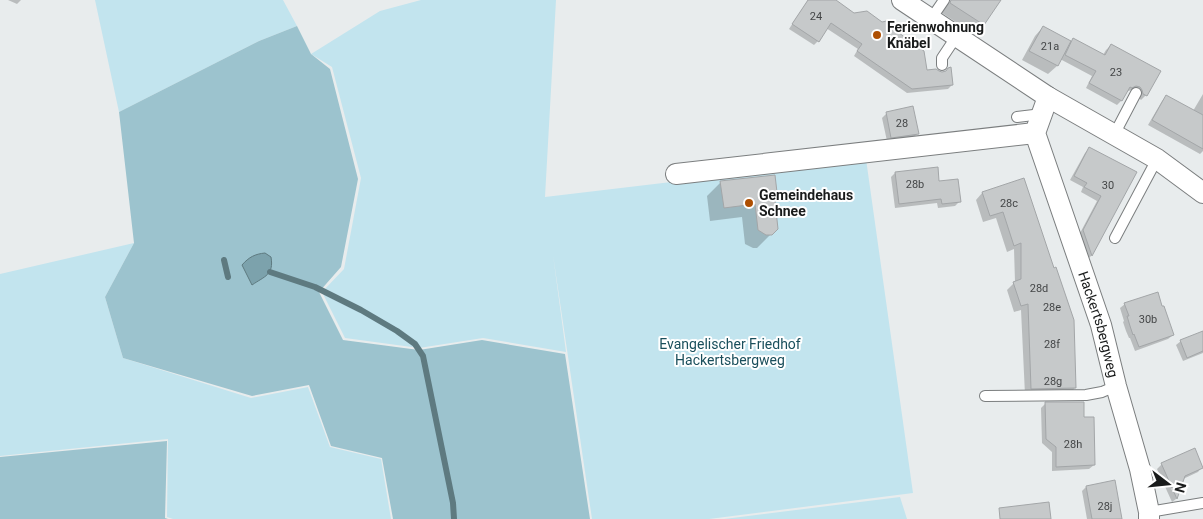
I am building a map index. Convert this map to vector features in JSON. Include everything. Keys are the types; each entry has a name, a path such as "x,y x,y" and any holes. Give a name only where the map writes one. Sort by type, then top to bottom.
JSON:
{"street":[{"path":"902,0 956,36 1045,106 1114,135 1157,159 1203,193"},
{"path":"676,174 1035,133 1045,106"},
{"name":"Hackertsbergweg","path":"1035,133 1101,325 1140,469 1149,516"}],"lane":[{"path":"931,19 944,0"},
{"path":"942,65 942,58 956,36"},
{"path":"1114,135 1136,93"},
{"path":"1017,117 1045,106"},
{"path":"1115,238 1157,159"},
{"path":"985,396 1086,395 1102,392 1116,386"},
{"path":"1149,516 1203,503"}],"green space":[{"path":"95,0 283,0 297,26 259,41 119,112"},
{"name":"Evangelischer Friedhof Hackertsbergweg","path":"421,0 556,0 545,197 866,159 913,493 709,519 592,519 553,255 566,352 483,338 419,348 345,338 322,292 344,269 361,178 332,67 311,54 380,11"},
{"path":"134,243 105,297 123,358 251,398 308,387 330,447 381,459 391,519 173,519 167,517 168,439 0,456 0,274"},
{"path":"900,497 907,519 724,519"}],"shaded area":[{"path":"297,26 311,54 330,69 358,179 341,267 319,292 343,340 419,350 482,340 565,354 590,519 393,519 382,458 331,446 309,385 252,396 123,358 105,297 134,243 119,112 259,41"},
{"path":"265,253 271,257 270,271 265,277 252,285 242,265 252,256"},
{"path":"167,441 165,518 168,519 0,519 0,457"}],"building":[{"path":"808,0 836,0 854,13 867,11 882,22 891,20 893,28 908,40 916,38 917,46 924,51 927,70 936,69 942,72 951,67 953,85 912,89 857,51 862,44 831,23 819,42 792,24"},
{"path":"951,0 1001,0 984,25 950,3"},
{"path":"1043,26 1071,41 1058,66 1029,51"},
{"path":"1073,38 1105,55 1111,44 1161,71 1147,96 1143,94 1140,87 1130,87 1122,101 1089,83 1096,71 1065,55"},
{"path":"1166,95 1203,115 1203,149 1152,120"},
{"path":"913,106 919,134 891,138 886,112"},
{"path":"1089,147 1137,172 1092,256 1083,230 1101,196 1084,187 1087,183 1074,176"},
{"path":"938,167 939,181 958,179 961,202 942,204 941,199 899,204 895,172"},
{"name":"Gemeindehaus Schnee","path":"775,175 778,201 775,201 778,229 772,235 766,235 758,230 755,204 724,208 720,181"},
{"path":"1024,178 1054,268 1056,267 1074,320 1076,388 1031,389 1028,304 1021,306 1013,282 1021,279 1021,243 1014,246 1003,212 990,216 982,192"},
{"path":"1158,292 1174,335 1139,347 1133,335 1124,303"},
{"path":"1203,331 1203,351 1187,358 1180,340"},
{"path":"1045,402 1084,402 1084,417 1094,417 1095,465 1056,467 1056,447 1046,439"},
{"path":"1195,448 1203,468 1185,476 1177,499 1161,463"},
{"path":"1115,480 1122,519 1092,519 1086,486"},
{"path":"1049,502 1051,519 1000,519 999,508"}],"waterway":[{"path":"224,260 228,277"},
{"path":"270,272 315,287 361,310 415,344 423,356 453,503 454,519"}],"place":[{"name":"Ferienwohnung Knäbel","path":"877,35"},
{"name":"Gemeindehaus Schnee","path":"749,203"}]}
